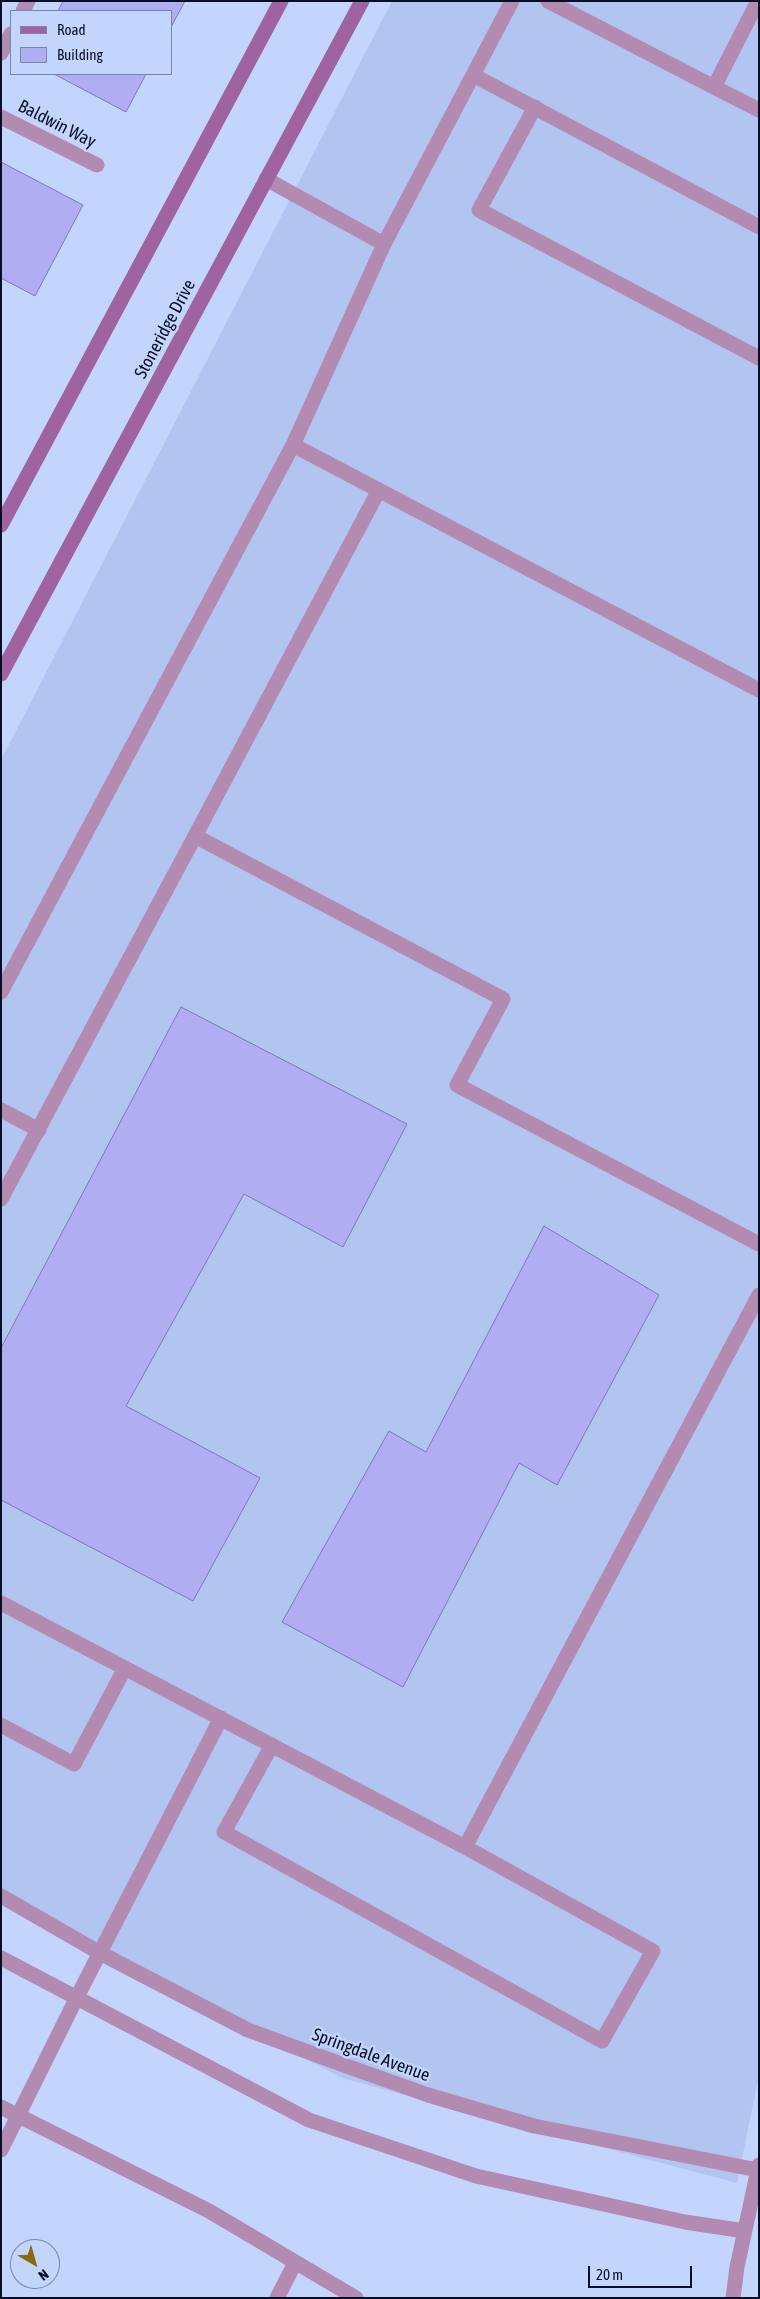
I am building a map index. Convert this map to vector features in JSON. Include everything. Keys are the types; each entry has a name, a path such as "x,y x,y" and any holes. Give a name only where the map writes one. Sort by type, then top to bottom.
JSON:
{"main road":[{"path":"1,524 281,1"},
{"name":"Stoneridge Drive","path":"1,674 362,1"}],"street":[{"path":"1,992 293,444 384,244 512,1"},
{"path":"548,1 759,110"},
{"path":"714,88 758,1"},
{"path":"1,53 10,36"},
{"path":"473,75 759,227"},
{"path":"535,107 479,210 759,358"},
{"name":"Baldwin Way","path":"1,117 97,165"},
{"path":"266,179 384,244"},
{"path":"293,444 759,690"},
{"path":"1,1199 379,490"},
{"path":"195,836 503,999 457,1085 759,1244"},
{"path":"1,1110 39,1130"},
{"path":"465,1847 759,1295"},
{"path":"1,1603 221,1718 465,1847 652,1951 602,2041 224,1832 272,1745"},
{"path":"1,1725 74,1764 125,1668"},
{"path":"1,2150 76,1997 221,1718"},
{"name":"Springdale Avenue","path":"1,1896 100,1953 248,2030 428,2096 534,2126 758,2167"},
{"path":"1,1958 309,2120 476,2176 685,2222 745,2230"},
{"path":"1,2108 209,2210 356,2298"},
{"path":"733,2298 758,2167"},
{"path":"277,2298 295,2263"}],"shaded area":[{"path":"392,1 759,1 759,2075 737,2183 342,2078 1,1898 1,760"}],"building":[{"path":"63,1 185,1 172,25 172,10 58,10"},
{"path":"56,75 145,75 126,112"},
{"path":"1,162 83,205 35,296 1,278"},
{"path":"181,1007 407,1124 343,1247 244,1194 126,1406 260,1478 193,1601 1,1500 1,1348"},
{"path":"544,1226 659,1295 557,1485 519,1463 403,1687 282,1622 389,1431 426,1452"}]}
